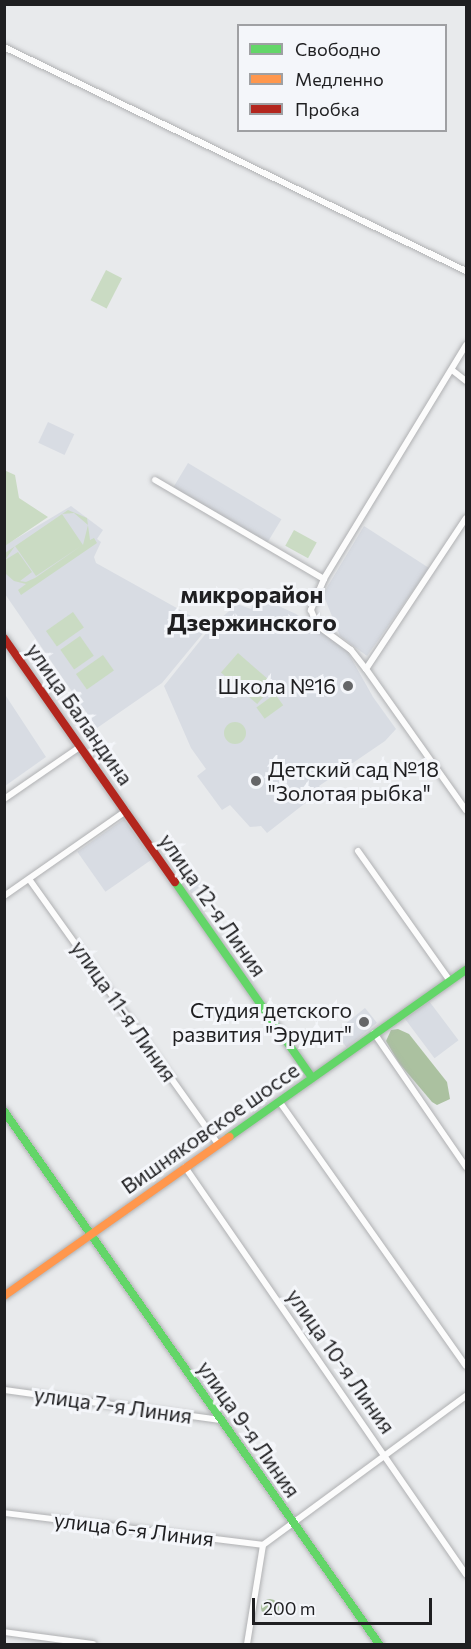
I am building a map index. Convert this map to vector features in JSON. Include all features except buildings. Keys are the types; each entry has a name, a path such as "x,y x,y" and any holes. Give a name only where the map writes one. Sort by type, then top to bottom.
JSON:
{"street":[{"path":"4,47 466,271"},
{"path":"466,345 324,579 313,602 312,618 351,650 466,810"},
{"path":"452,370 466,381"},
{"path":"155,480 324,579"},
{"path":"366,669 466,518"},
{"name":"улица Баландина","path":"4,638 126,811"},
{"path":"4,799 81,746"},
{"path":"4,896 126,811"},
{"name":"улица 12-я Линия","path":"126,811 312,1078"},
{"path":"358,851 450,981"},
{"name":"улица 11-я Линия","path":"29,879 218,1144"},
{"name":"Вишняковское шоссе","path":"4,1296 466,970"},
{"path":"374,1033 466,1167"},
{"path":"279,1101 466,1366"},
{"path":"4,1111 90,1235"},
{"name":"улица 10-я Линия","path":"185,1167 466,1574"},
{"name":"улица 9-я Линия","path":"90,1235 379,1644"},
{"name":"улица 7-я Линия","path":"4,1390 220,1420"},
{"path":"247,1644 263,1545 466,1396"},
{"name":"улица 6-я Линия","path":"4,1513 263,1545"},
{"path":"4,1632 93,1644"}],"shaded area":[{"path":"106,270 122,278 107,308 91,300"},
{"path":"48,422 74,434 65,455 38,443"},
{"path":"188,463 281,519 266,544 173,488"},
{"path":"4,470 15,475 19,498 48,517 5,546"},
{"path":"71,506 103,530 97,539 101,542 94,557 96,563 209,626 162,683 97,728 5,594 4,546"},
{"path":"68,510 87,518 88,525 74,513 62,514"},
{"path":"62,514 83,545 88,525 90,540 94,538 97,543 21,595 18,590 26,584 14,581 6,574 5,560 18,552 32,572 20,581 26,582 35,578 81,546 36,576 15,546"},
{"path":"364,526 429,568 367,656 340,636 323,594"},
{"path":"294,530 317,543 308,558 285,546"},
{"path":"15,546 5,560 5,553"},
{"path":"257,596 296,614 346,649 373,697 396,729 385,741 319,786 322,790 267,833 261,826 250,827 230,805 222,810 197,776 206,769 191,748 164,686 211,627 237,604 251,609"},
{"path":"73,612 84,628 57,646 46,631"},
{"path":"80,636 94,656 74,669 60,650"},
{"path":"238,653 274,684 257,704 221,673"},
{"path":"103,655 114,671 87,689 76,674"},
{"path":"4,693 46,757 5,786 4,786"},
{"path":"275,694 283,705 265,719 256,708"},
{"path":"235,722 245,729 246,733 239,743 235,744 225,737 224,733 231,723"},
{"path":"124,819 152,859 105,892 77,852"},
{"path":"187,864 203,885 191,893 176,872"},
{"path":"429,1001 458,1040 435,1058 405,1019"},
{"path":"365,1008 377,1023 347,1047 335,1033"},
{"path":"398,1029 409,1034 447,1082 450,1099 437,1105 432,1102 399,1063 386,1041 391,1030"},
{"path":"270,1599 276,1602 279,1608 276,1614 270,1617 264,1614 261,1608 264,1602"}],"traffic: fast":[{"path":"175,882 312,1078"},
{"path":"229,1137 466,970"},
{"path":"4,1111 379,1644"}],"traffic: slow":[{"path":"4,1296 229,1137"}],"traffic: jam":[{"path":"4,638 175,882"}],"place":[{"name":"Школа №16","path":"348,686"},
{"name":"Детский сад №18 \"Золотая рыбка\"","path":"256,781"},
{"name":"Студия детского развития \"Эрудит\"","path":"364,1022"}],"district":[{"name":"микрорайон Дзержинского","path":"252,608"}]}
